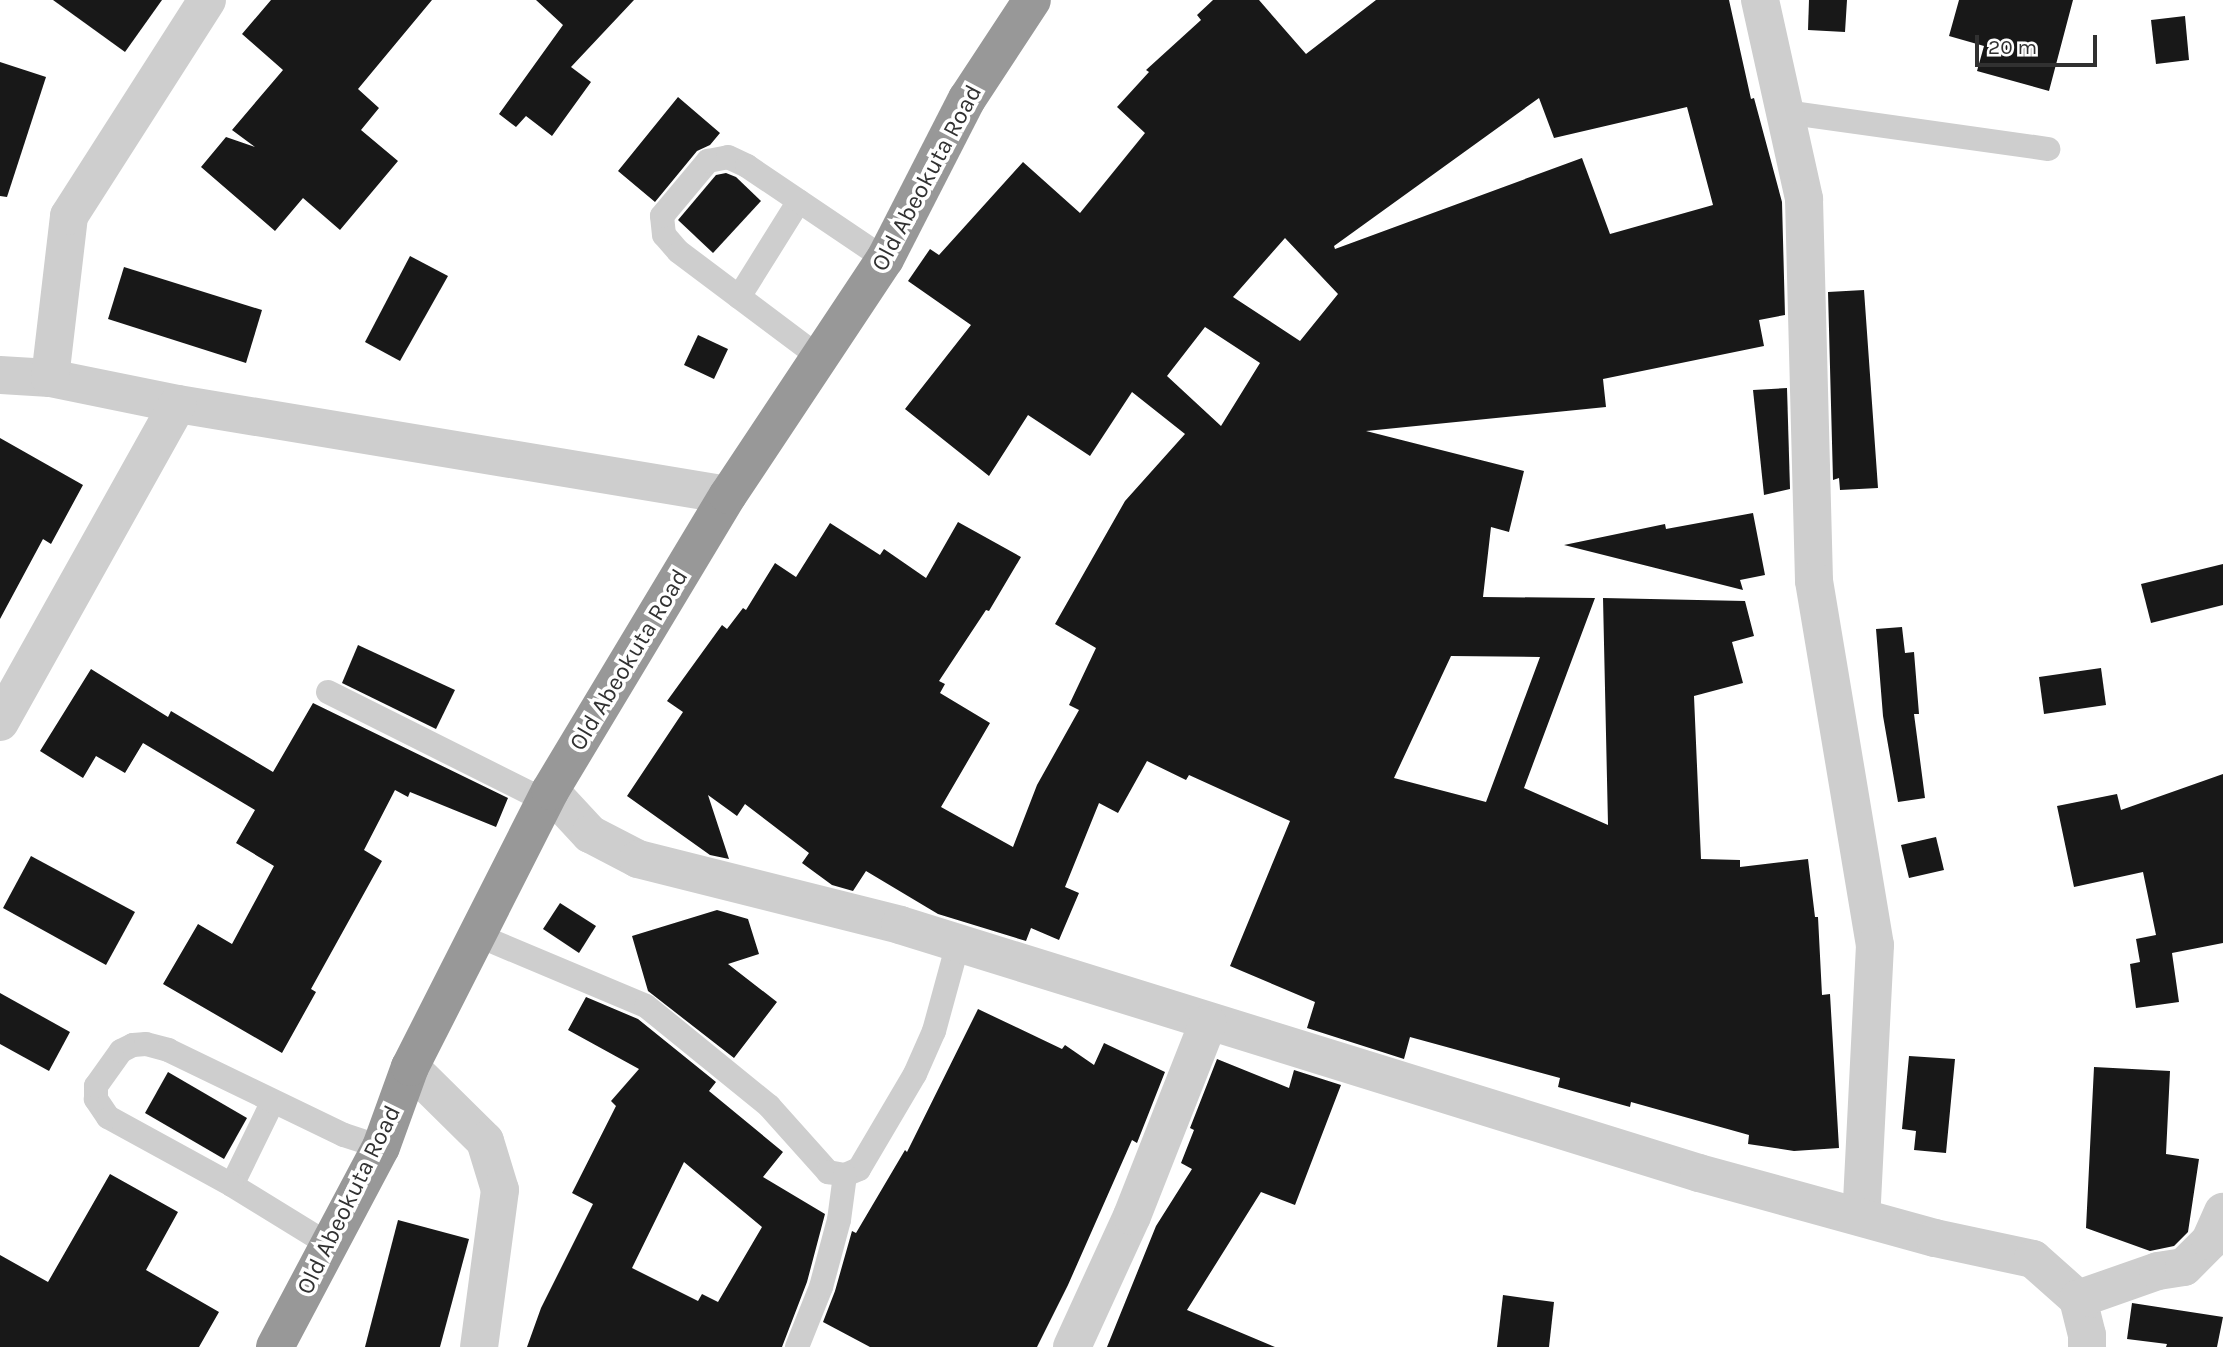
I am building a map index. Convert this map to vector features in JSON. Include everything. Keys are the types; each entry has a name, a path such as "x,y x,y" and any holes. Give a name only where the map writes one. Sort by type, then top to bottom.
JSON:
{"highway":[{"name":"Old Abeokuta Road","path":"275,1347 331,1246 381,1147 410,1067 548,796 728,495 886,259 967,99 1032,0"}],"street":[{"path":"50,378 69,216 207,0"},
{"path":"1760,0 1804,199 1814,581 1875,945 1861,1217"},
{"path":"0,375 50,378 178,404 728,495"},
{"path":"0,722 178,404"},
{"path":"548,796 590,834 638,859 900,925 1208,1023 1699,1173 1861,1217 2033,1259 2078,1299 2087,1335 2087,1347"},
{"path":"1072,1347 1132,1216 1208,1023"},
{"path":"410,1067 485,1141 500,1190 479,1347"},
{"path":"2078,1299 2158,1272 2184,1267 2210,1241 2223,1212"}],"lane":[{"path":"1785,112 2048,149"},
{"path":"819,357 678,251 664,235 662,216 708,161 729,156 886,259"},
{"path":"739,297 799,201"},
{"path":"328,692 548,796"},
{"path":"478,935 646,1006 769,1106 828,1172 845,1175 859,1169 915,1074 934,1031 958,943"},
{"path":"331,1246 232,1185 108,1117 96,1099 96,1086 121,1051 133,1045 146,1044 168,1050 344,1135 381,1147"},
{"path":"232,1185 273,1101"},
{"path":"797,1347 821,1287 839,1220 845,1175"}],"building":[{"path":"53,0 162,0 125,52"},
{"path":"271,0 432,0 358,89 379,108 361,130 398,161 340,230 303,198 275,231 201,167 226,137 255,147 232,130 283,70 242,34"},
{"path":"536,0 634,0 571,67 591,82 552,136 526,116 516,127 499,114 563,25"},
{"path":"1213,0 1259,0 1306,54 1376,0 1729,0 1751,99 1754,98 1782,202 1785,315 1759,320 1764,346 1603,379 1606,407 1366,431 1524,471 1509,532 1491,527 1483,597 1595,598 1524,788 1608,825 1603,598 1745,601 1754,636 1732,642 1743,683 1694,696 1701,859 1740,860 1740,867 1808,859 1815,917 1818,917 1822,995 1830,994 1839,1148 1794,1151 1748,1144 1749,1135 1631,1102 1630,1107 1558,1087 1560,1078 1410,1037 1404,1059 1307,1028 1315,1002 1230,966 1290,821 1189,775 1186,780 1147,761 1118,813 1099,803 1065,887 1079,893 1059,940 1031,928 1026,941 938,914 866,871 853,891 832,885 802,863 809,853 745,804 737,816 708,795 729,859 710,855 627,796 683,712 667,701 722,625 727,629 743,608 746,610 775,563 796,577 830,523 880,555 884,549 926,578 958,522 1021,557 989,611 986,610 939,681 945,684 940,693 990,723 941,807 1013,847 1037,785 1079,710 1069,705 1096,648 1055,624 1125,501 1185,434 1132,392 1090,456 1028,415 989,476 905,409 971,325 908,281 930,249 939,255 1023,162 1080,213 1145,133 1117,107 1149,72 1146,70 1201,20 1197,15","holes":["1539,98 1554,138 1687,107 1713,205 1610,234 1582,158 1335,249 1334,246","1285,238 1338,294 1300,341 1233,297","1205,327 1260,363 1221,426 1167,376","1451,656 1540,657 1486,802 1394,778"]},
{"path":"1809,0 1847,0 1845,32 1808,30"},
{"path":"1959,0 2073,0 2049,91 1977,71 1984,46 1949,36"},
{"path":"2185,16 2189,60 2156,64 2151,20"},
{"path":"0,62 46,77 7,197 0,196"},
{"path":"678,97 720,133 710,145 697,151 655,202 618,171"},
{"path":"726,173 736,177 761,201 713,253 678,220 716,175"},
{"path":"410,256 448,276 400,361 365,342"},
{"path":"124,267 262,310 246,363 108,319"},
{"path":"1864,290 1878,488 1840,490 1839,478 1833,480 1828,292"},
{"path":"698,335 728,349 714,379 684,365"},
{"path":"1787,388 1790,489 1764,495 1753,390"},
{"path":"0,438 83,485 51,544 43,539 0,619"},
{"path":"1753,513 1765,575 1740,580 1743,590 1564,545 1665,524 1666,529"},
{"path":"2223,564 2223,605 2151,623 2141,584"},
{"path":"1902,627 1905,653 1914,652 1919,714 1914,714 1925,798 1898,802 1883,716 1876,629"},
{"path":"358,645 455,690 436,729 342,683"},
{"path":"2101,668 2106,705 2044,714 2039,677"},
{"path":"91,669 168,717 171,711 273,772 313,703 508,798 496,827 410,792 408,797 395,790 364,850 382,861 311,989 316,992 282,1053 163,984 198,924 232,944 274,866 236,843 255,810 143,743 125,773 96,756 83,778 40,751"},
{"path":"2223,774 2223,943 2172,953 2179,1002 2136,1008 2130,964 2140,962 2136,939 2156,935 2143,872 2074,887 2057,806 2117,794 2121,810"},
{"path":"1936,837 1944,870 1909,878 1901,845"},
{"path":"31,856 135,912 106,965 3,908"},
{"path":"560,903 596,926 579,953 543,929"},
{"path":"717,910 748,919 759,954 728,964 777,1002 734,1058 648,991 632,936"},
{"path":"0,993 70,1032 49,1071 0,1044"},
{"path":"586,997 638,1019 716,1082 709,1091 783,1152 763,1177 825,1214 807,1282 782,1347 527,1347 541,1308 593,1204 572,1193 616,1106 611,1101 639,1069 568,1030","holes":["684,1162 762,1227 718,1302 702,1294 698,1301 632,1268"]},
{"path":"978,1009 1062,1049 1065,1045 1094,1065 1104,1043 1165,1072 1137,1143 1132,1140 1068,1285 1037,1347 870,1347 823,1322 852,1231 856,1233 905,1150 907,1152"},
{"path":"1909,1056 1955,1059 1946,1153 1914,1150 1916,1131 1902,1129"},
{"path":"1217,1059 1289,1088 1294,1070 1341,1085 1295,1205 1261,1192 1187,1310 1275,1347 1107,1347 1156,1226 1192,1169 1181,1163 1194,1130 1190,1128"},
{"path":"2094,1067 2170,1071 2166,1154 2199,1159 2188,1232 2174,1246 2150,1251 2086,1228"},
{"path":"168,1072 247,1118 224,1159 145,1113"},
{"path":"110,1174 178,1212 146,1270 219,1312 199,1347 0,1347 0,1255 48,1282"},
{"path":"398,1220 469,1239 440,1347 365,1347"},
{"path":"1503,1295 1554,1302 1549,1347 1497,1347"},
{"path":"2132,1303 2223,1317 2217,1347 2166,1347 2167,1344 2127,1339"}]}
